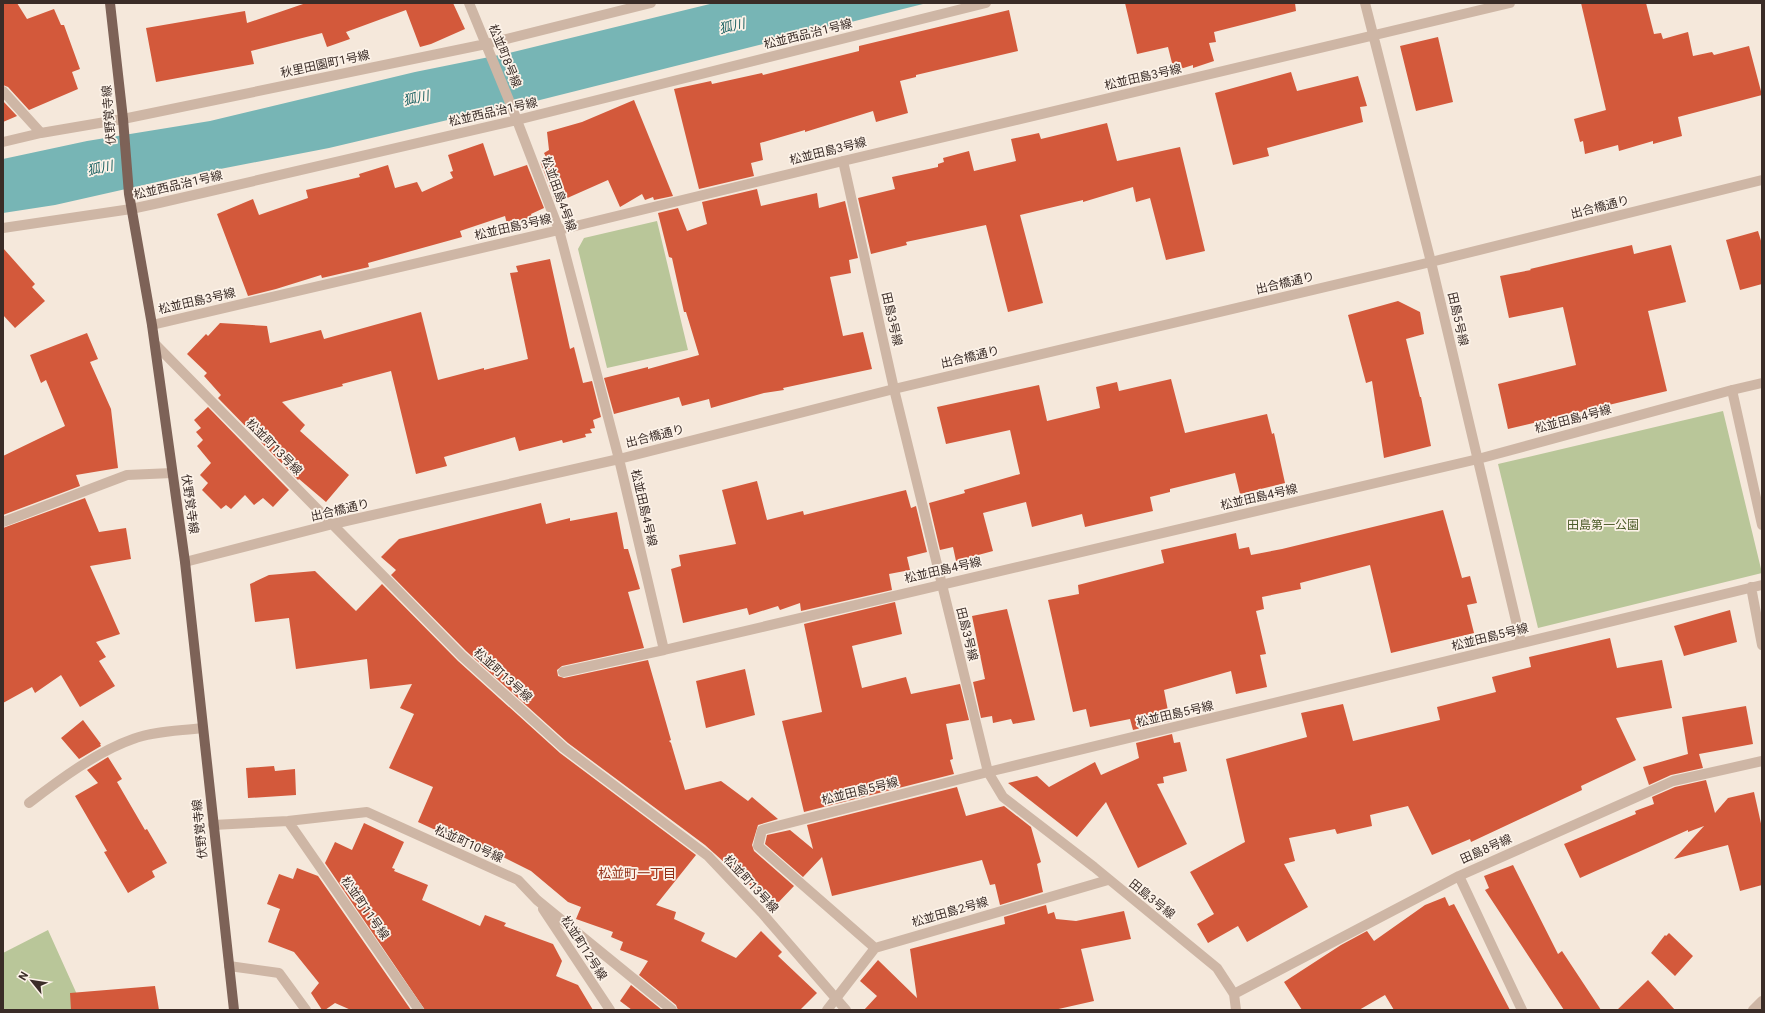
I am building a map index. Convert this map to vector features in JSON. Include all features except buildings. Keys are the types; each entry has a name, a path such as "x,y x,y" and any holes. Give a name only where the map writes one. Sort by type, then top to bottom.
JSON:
{"main road":[{"name":"伏野覚寺線","path":"110,3 131,209 155,344 185,562 234,1010"}],"street":[{"name":"松並町8号線","path":"469,3 515,115"},
{"path":"603,15 614,3"},
{"name":"秋里田園町1号線","path":"3,142 41,133 123,123 487,47 651,3"},
{"name":"松並西品治1号線","path":"3,228 131,209 515,115 986,3"},
{"name":"田島5号線","path":"1365,3 1431,262 1521,642"},
{"name":"松並田島3号線","path":"152,325 559,230 1510,3"},
{"path":"3,91 41,133"},
{"name":"松並田島4号線","path":"515,115 559,230 619,459 664,650 1478,459 1762,383"},
{"name":"田島3号線","path":"843,161 894,389 988,772 1003,797 1094,867 1217,968 1234,994 1236,1010"},
{"name":"出合橋通り","path":"185,562 333,524 619,459 894,389 1431,262 1762,180"},
{"name":"松並町13号線","path":"155,344 462,656 564,748 708,856 762,914 846,1010"},
{"path":"1732,390 1762,525"},
{"path":"3,522 127,475 172,473"},
{"name":"松並田島5号線","path":"875,948 758,846 762,830 988,772 1762,585"},
{"path":"1751,587 1762,646"},
{"path":"564,672 664,650"},
{"path":"29,803 57,782 96,757 133,738 202,728"},
{"name":"田島8号線","path":"1234,994 1459,876 1674,781 1762,762"},
{"name":"松並町10号線","path":"213,825 288,821 367,812 518,880 537,900 672,1010"},
{"name":"松並町11号線","path":"288,821 419,1010"},
{"path":"1459,876 1522,1010"},
{"name":"松並田島2号線","path":"875,948 1108,880"},
{"name":"松並町12号線","path":"537,900 610,1010"},
{"path":"827,1010 875,948"},
{"path":"229,966 279,973 306,1010"},
{"path":"1753,1010 1762,1001"}],"green space":[{"path":"657,221 688,350 607,368 578,249 584,238"},
{"name":"田島第一公園","path":"1723,411 1762,573 1538,628 1498,464"},
{"path":"48,930 84,1010 3,1010 3,953"}],"water":[{"name":"狐川","path":"714,3 927,3 524,104 490,110 329,148 179,177 55,205 3,213 3,159 87,141 210,121 415,72 509,53"}],"district":[{"name":"松並町一丁目","path":"637,873"}]}
